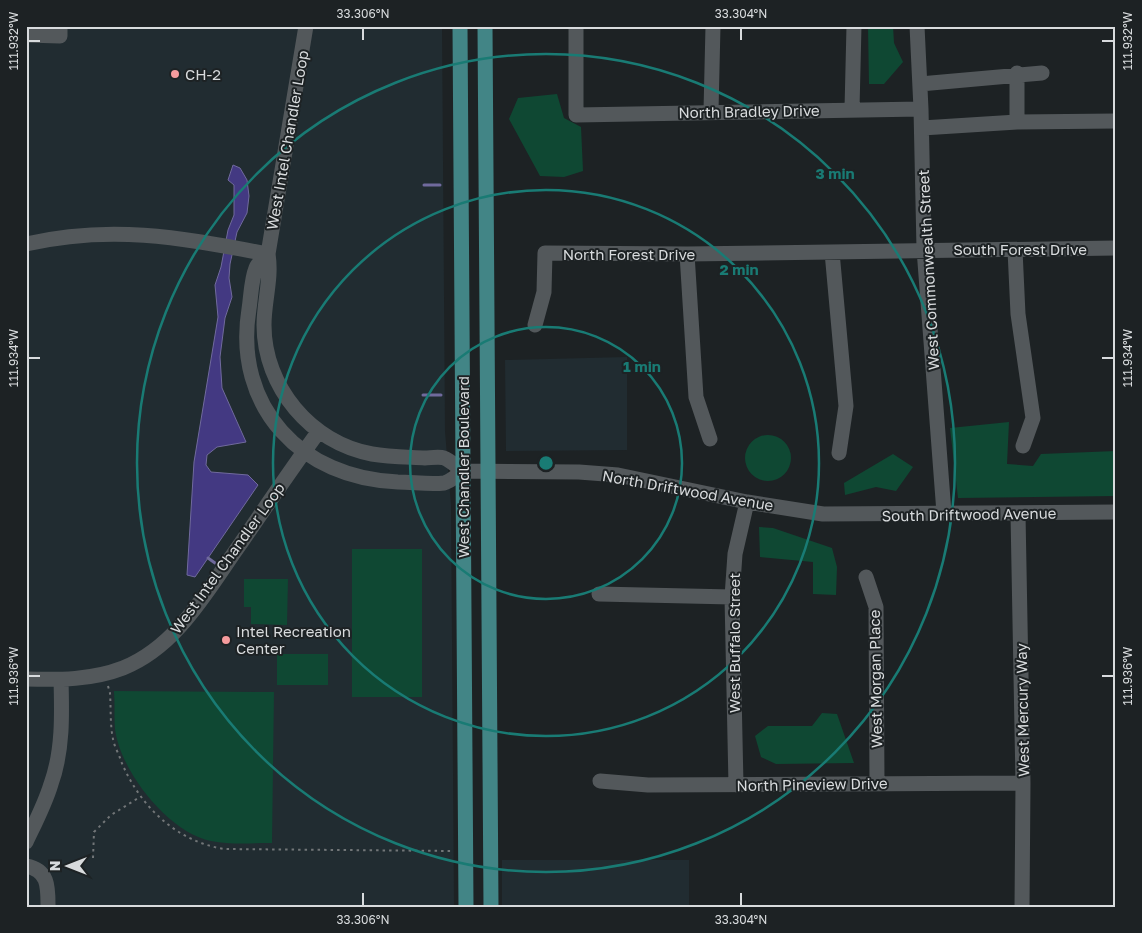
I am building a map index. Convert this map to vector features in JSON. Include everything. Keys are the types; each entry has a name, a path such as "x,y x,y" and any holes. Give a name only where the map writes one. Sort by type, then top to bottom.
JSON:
{"main road":[{"name":"West Chandler Boulevard","path":"460,26 466,907"},
{"name":"West Chandler Boulevard","path":"485,26 491,907"}],"street":[{"path":"26,35 60,36 60,26"},
{"name":"West Intel Chandler Loop","path":"26,679 61,680 104,674 124,668 151,652 180,627 319,431 288,401 272,370 264,326 270,269 268,254 306,26"},
{"name":"North Bradley Drive","path":"576,26 576,115 921,109"},
{"path":"711,112 713,26"},
{"path":"852,109 854,26"},
{"name":"West Commonwealth Street","path":"917,26 922,128 924,250 944,513"},
{"path":"920,84 1017,73 1042,73"},
{"path":"1017,73 1018,122"},
{"path":"922,128 1018,122 1116,121"},
{"path":"26,244 74,234 140,233 268,254"},
{"name":"South Forest Drive","path":"924,250 1116,248"},
{"name":"North Forest Drive","path":"535,325 544,292 545,253 687,254 924,250"},
{"path":"1015,250 1018,314 1033,418 1023,446"},
{"path":"832,252 846,406 839,453"},
{"name":"West Intel Chandler Loop","path":"268,254 256,267 247,330 247,360 252,381 266,412 279,429 304,451"},
{"path":"687,254 696,397 710,440"},
{"path":"304,451 340,472 374,480 445,483 463,471 443,458 383,456 366,453 352,449 319,431"},
{"name":"North Driftwood Avenue","path":"463,471 618,475 747,502 822,514"},
{"name":"West Buffalo Street","path":"736,785 732,598 735,554 747,502"},
{"name":"South Driftwood Avenue","path":"822,514 1116,512"},
{"name":"West Mercury Way","path":"1018,514 1023,783 1022,907"},
{"name":"West Morgan Place","path":"866,577 876,607 877,783"},
{"path":"599,594 732,598"},
{"path":"26,842 47,797 55,771 61,736 61,680"},
{"name":"North Pineview Drive","path":"600,781 648,785 1023,783"},
{"path":"26,866 41,872 47,880 48,907"}],"path":[{"path":"104,674 110,693 113,740 127,775 140,797 167,825 181,834 216,848 466,851"},
{"path":"93,858 94,832 111,815 140,797"}],"shaded area":[{"path":"26,26 442,26 445,431 451,505 454,907 26,907"},
{"path":"233,165 240,168 247,180 249,196 247,213 237,232 230,264 229,278 232,297 225,318 220,357 222,388 246,442 217,447 207,455 206,465 211,472 248,475 258,485 195,577 187,575 194,462 218,317 215,285 221,267 228,230 234,215 234,185 228,180"},
{"path":"627,357 627,450 506,451 505,360"},
{"path":"502,860 689,860 689,907 502,907"}],"green space":[{"path":"868,26 893,26 894,43 903,62 884,84 869,84"},
{"path":"557,94 564,118 581,127 583,171 564,177 540,176 509,119 518,98"},
{"path":"1009,422 1007,464 1033,466 1041,454 1116,451 1116,496 958,498 950,428"},
{"path":"764,435 772,435 781,439 787,445 791,458 787,471 781,477 772,481 764,481 755,477 749,471 745,462 745,454 749,445 755,439"},
{"path":"893,454 913,467 896,491 876,487 845,495 844,483"},
{"path":"759,527 773,528 832,548 837,567 836,595 813,594 813,562 760,557"},
{"path":"352,549 422,549 422,697 352,697"},
{"path":"244,579 288,579 287,625 251,624 251,607 244,607"},
{"path":"277,654 328,654 328,685 277,685"},
{"path":"114,691 274,692 272,843 211,841 195,836 163,813 136,781 119,746 115,729"},
{"path":"822,713 837,714 854,763 776,764 761,757 755,736 768,726 812,726"}],"waterway":[{"path":"424,185 440,185"},
{"path":"423,395 441,395"},
{"path":"208,558 215,563"}],"place":[{"name":"CH-2","path":"175,74"},
{"name":"Intel Recreation Center","path":"226,640"}]}
